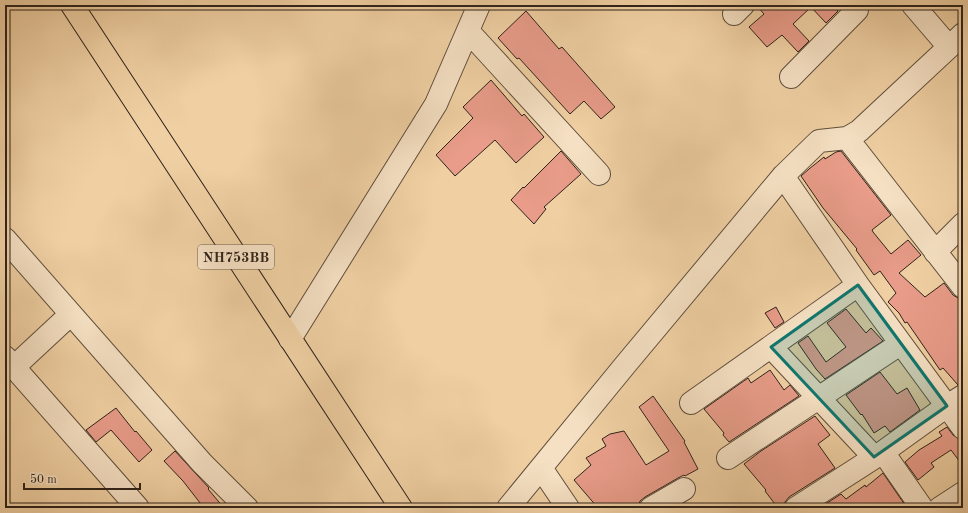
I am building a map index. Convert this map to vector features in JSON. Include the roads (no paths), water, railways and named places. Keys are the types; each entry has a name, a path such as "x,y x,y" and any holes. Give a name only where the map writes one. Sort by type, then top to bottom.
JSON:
{"highway":[{"name":"NH753BB","path":"72,5 401,508"}],"street":[{"path":"508,508 783,176 819,141 847,138 858,131 956,40 913,5"},
{"path":"290,340 436,104 468,31 475,7"},
{"path":"791,77 857,7"},
{"path":"468,31 599,174"},
{"path":"847,138 963,287"},
{"path":"783,176 900,344 955,401 963,428"},
{"path":"935,252 963,224"},
{"path":"5,239 202,462 247,508"},
{"path":"691,403 858,285"},
{"path":"71,314 9,362 138,508"},
{"path":"728,458 900,344"},
{"path":"771,347 819,398 879,454 922,508"},
{"path":"796,508 879,454 955,401"},
{"path":"541,468 568,508"},
{"path":"651,508 684,489"},
{"path":"940,508 963,493"}]}
